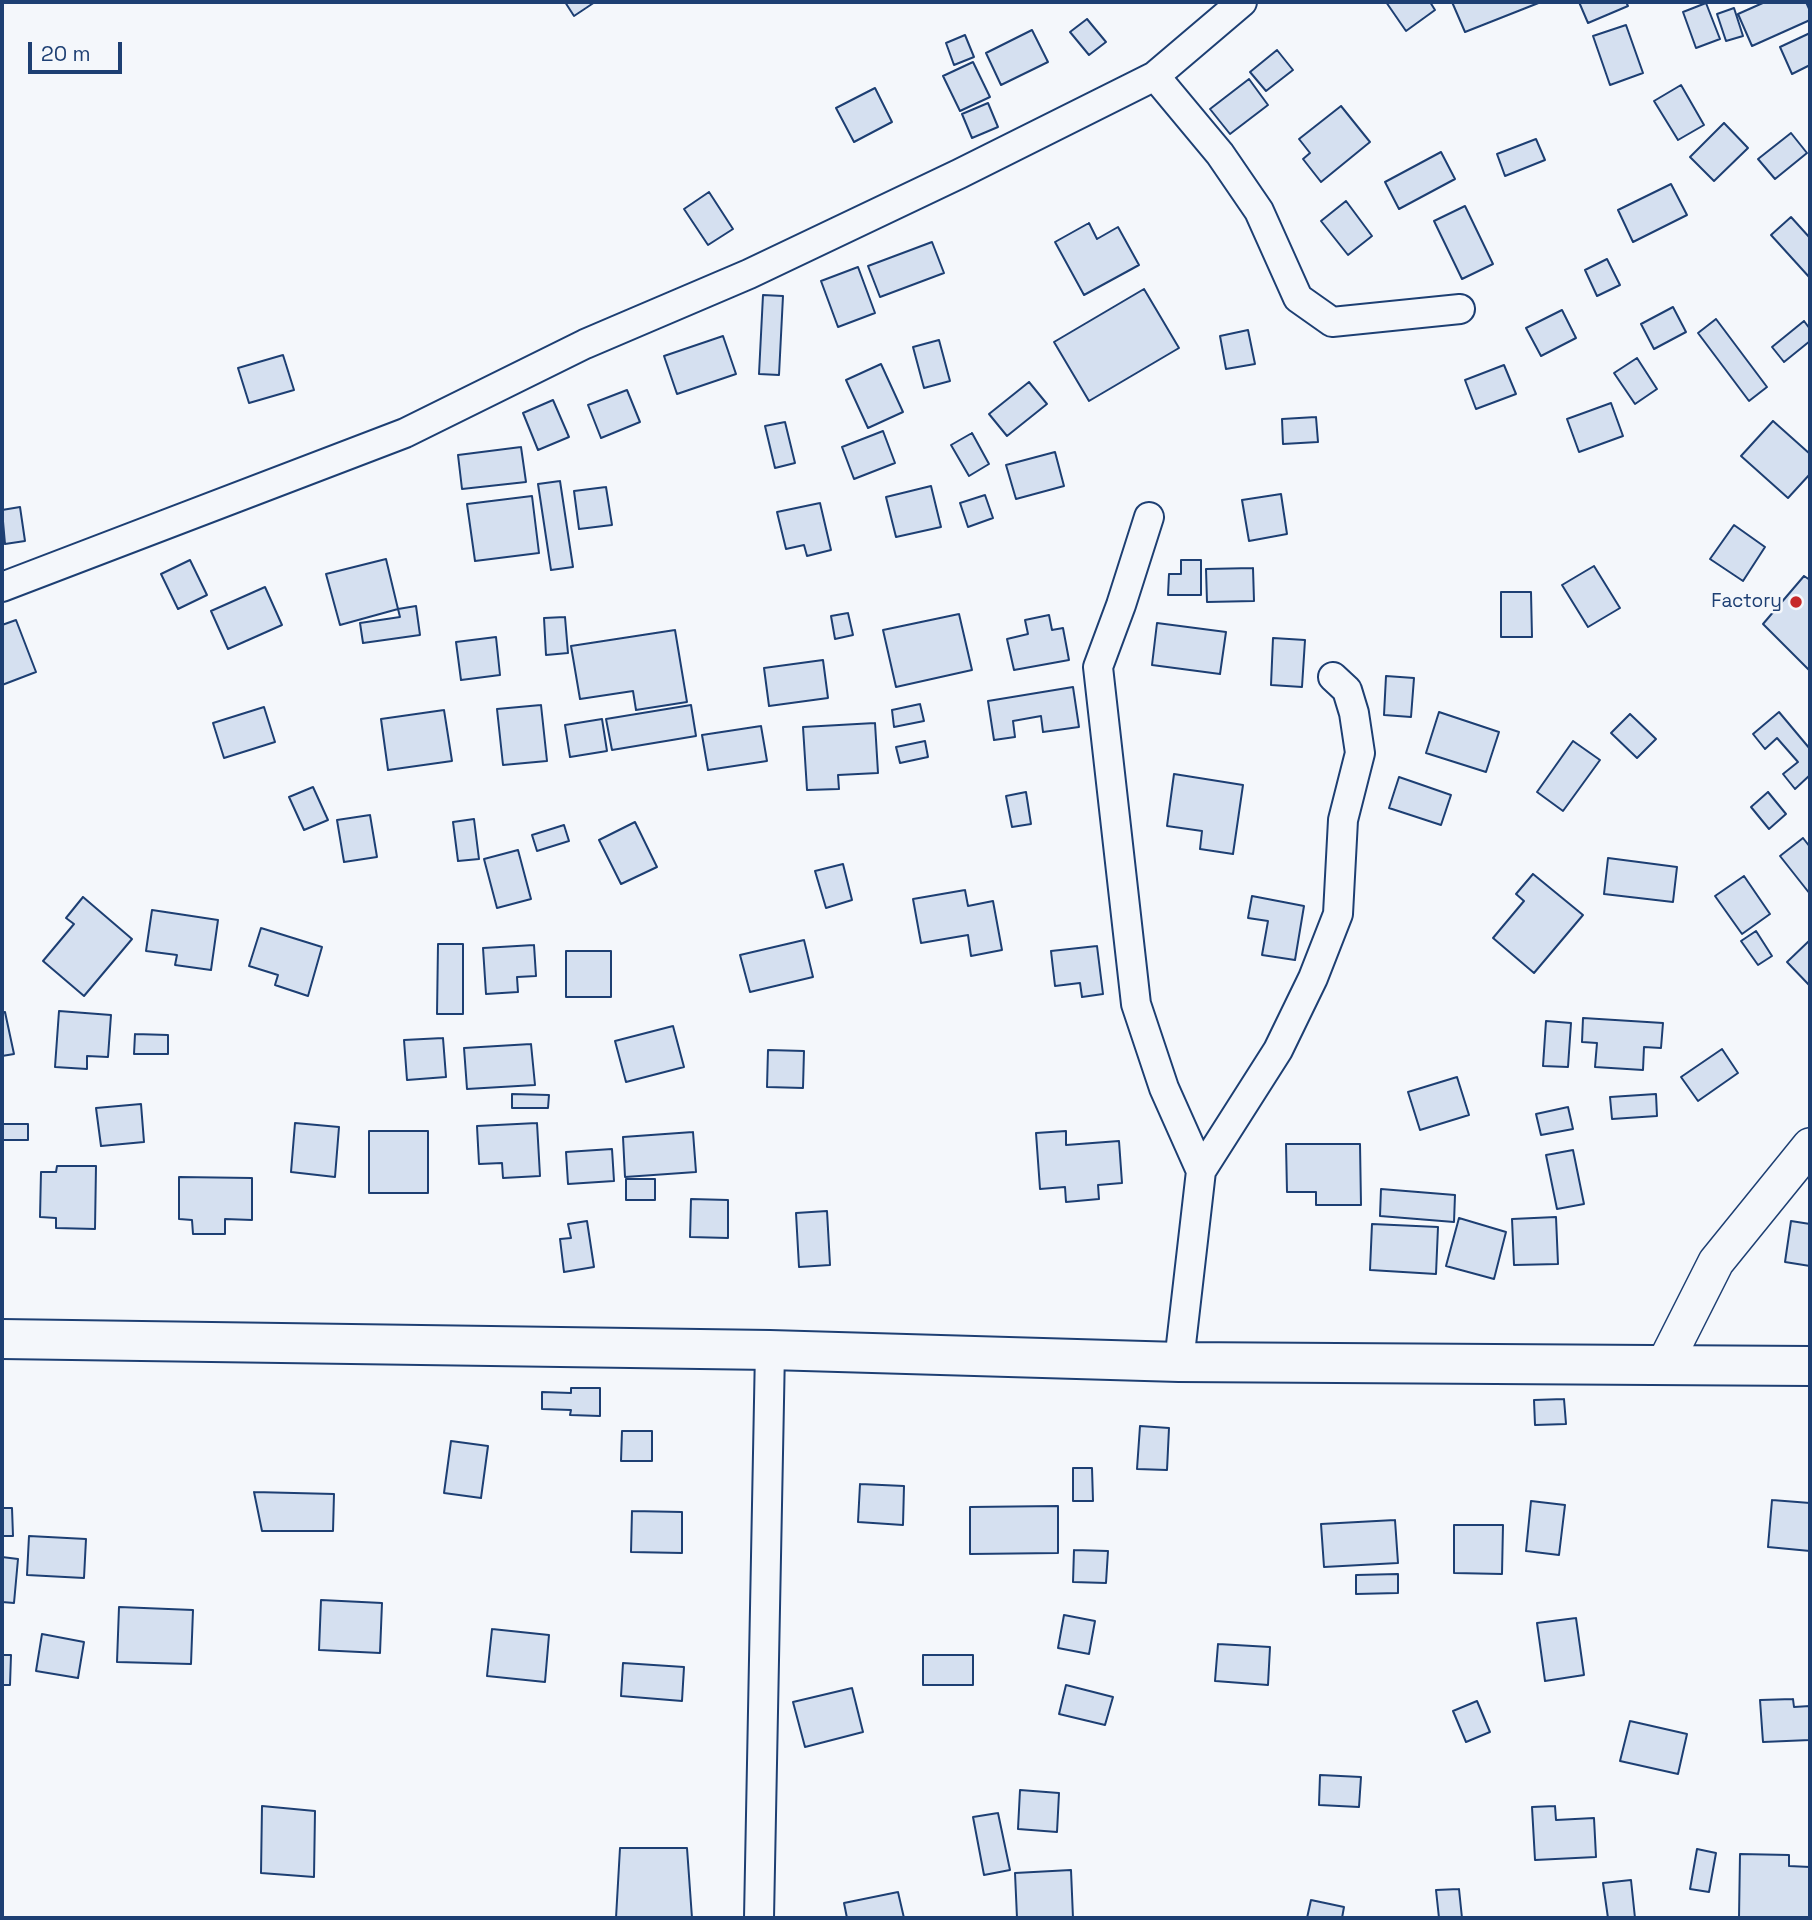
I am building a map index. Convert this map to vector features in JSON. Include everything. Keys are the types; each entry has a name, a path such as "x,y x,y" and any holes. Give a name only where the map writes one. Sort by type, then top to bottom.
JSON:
{"main road":[{"path":"2,1339 770,1350 1179,1362 1810,1366"}],"street":[{"path":"2,587 405,433 585,344 811,245 1156,76 1242,2"},
{"path":"1156,76 1220,154 1259,211 1298,298 1332,322 1460,309"},
{"path":"1149,517 1098,667 1136,1004 1164,1088 1201,1171"},
{"path":"1179,1362 1201,1171 1278,1050 1313,978 1338,914 1343,820 1360,753 1354,713 1347,690 1333,677"},
{"path":"1664,1365 1716,1262 1810,1146"},
{"path":"759,1918 770,1350"}],"building":[{"path":"565,2 595,2 574,16"},
{"path":"1386,2 1430,2 1435,10 1406,31"},
{"path":"1452,2 1541,2 1465,32"},
{"path":"1579,2 1626,2 1628,6 1588,23"},
{"path":"1765,2 1806,2 1810,20 1752,46 1738,14"},
{"path":"1706,3 1720,39 1696,48 1683,12"},
{"path":"1734,8 1743,36 1726,41 1717,14"},
{"path":"1087,19 1106,42 1089,55 1070,32"},
{"path":"1626,25 1643,73 1610,85 1593,36"},
{"path":"1032,30 1048,62 1001,85 986,53"},
{"path":"1810,33 1810,65 1792,74 1780,47"},
{"path":"965,35 974,57 954,65 946,43"},
{"path":"1277,50 1293,70 1266,91 1250,72"},
{"path":"973,62 990,97 960,111 943,76"},
{"path":"1249,79 1268,105 1230,134 1210,109"},
{"path":"1681,85 1704,125 1678,140 1654,101"},
{"path":"875,88 892,122 854,142 836,108"},
{"path":"988,103 998,127 972,138 962,114"},
{"path":"1341,106 1370,142 1321,182 1303,159 1310,153 1299,139"},
{"path":"1724,123 1748,148 1714,181 1690,157"},
{"path":"1791,133 1807,153 1775,179 1758,159"},
{"path":"1536,139 1545,160 1505,176 1497,154"},
{"path":"1441,152 1455,179 1399,209 1385,182"},
{"path":"1671,184 1687,215 1633,242 1618,210"},
{"path":"709,192 733,229 708,245 684,209"},
{"path":"1346,201 1372,236 1348,255 1321,221"},
{"path":"1465,206 1493,264 1462,279 1434,221"},
{"path":"1791,217 1810,238 1810,278 1771,235"},
{"path":"1089,223 1097,239 1118,227 1139,265 1084,295 1055,242"},
{"path":"932,242 944,273 880,297 868,266"},
{"path":"1607,259 1620,285 1597,296 1585,270"},
{"path":"858,267 875,313 838,327 821,281"},
{"path":"1144,289 1179,348 1089,401 1054,342"},
{"path":"763,295 783,296 779,375 759,374"},
{"path":"1673,307 1686,332 1654,349 1641,324"},
{"path":"1562,310 1576,338 1541,356 1526,328"},
{"path":"1716,319 1767,387 1749,401 1698,333"},
{"path":"1804,321 1810,329 1810,341 1784,362 1772,347"},
{"path":"1248,330 1255,364 1226,369 1220,336"},
{"path":"723,336 736,374 677,394 664,356"},
{"path":"939,340 950,381 924,388 913,347"},
{"path":"283,355 294,390 249,403 238,368"},
{"path":"1637,358 1657,389 1635,404 1614,373"},
{"path":"881,364 903,412 868,428 846,380"},
{"path":"1504,365 1516,394 1476,409 1465,380"},
{"path":"1029,382 1047,404 1007,436 989,414"},
{"path":"627,390 640,422 601,438 588,405"},
{"path":"553,400 569,437 538,450 523,413"},
{"path":"1611,403 1623,436 1579,452 1567,419"},
{"path":"1316,417 1318,442 1283,444 1282,419"},
{"path":"1773,421 1810,454 1810,474 1788,498 1741,456"},
{"path":"785,422 795,463 775,468 765,426"},
{"path":"883,431 895,463 854,479 842,447"},
{"path":"972,433 989,464 969,476 951,445"},
{"path":"521,447 526,482 462,489 458,455"},
{"path":"1055,452 1064,486 1016,499 1006,465"},
{"path":"560,481 573,567 551,570 538,484"},
{"path":"931,486 941,527 896,537 886,497"},
{"path":"606,487 612,525 579,529 574,491"},
{"path":"1281,494 1287,534 1249,541 1242,500"},
{"path":"985,495 993,518 968,527 960,503"},
{"path":"532,496 539,553 475,561 467,504"},
{"path":"820,503 831,550 807,556 804,545 786,549 777,512"},
{"path":"20,507 25,541 5,544 2,510"},
{"path":"1734,525 1765,547 1743,581 1710,559"},
{"path":"386,559 398,609 340,625 326,574"},
{"path":"190,560 207,595 178,609 161,574"},
{"path":"1181,560 1201,560 1201,595 1168,595 1169,574 1181,574"},
{"path":"1594,566 1620,608 1588,627 1562,585"},
{"path":"1253,568 1254,601 1207,602 1206,569"},
{"name":"Factory","path":"1804,576 1810,580 1810,671 1763,624"},
{"path":"265,587 282,625 228,649 211,611"},
{"path":"1501,592 1531,592 1532,637 1501,637"},
{"path":"416,606 420,635 363,643 360,623 400,617 398,609"},
{"path":"848,613 853,635 835,639 831,616"},
{"path":"959,614 972,670 896,687 883,630"},
{"path":"1049,615 1052,630 1063,628 1069,660 1014,670 1007,639 1028,634 1025,620"},
{"path":"565,617 568,653 546,655 544,618"},
{"path":"16,620 36,672 2,685 2,625"},
{"path":"1157,623 1226,632 1220,674 1152,665"},
{"path":"675,630 687,702 636,710 633,691 580,699 571,646"},
{"path":"496,637 500,675 461,680 456,642"},
{"path":"1273,638 1305,640 1302,687 1271,685"},
{"path":"823,660 828,698 769,706 764,668"},
{"path":"1386,676 1414,678 1411,717 1384,715"},
{"path":"1073,687 1079,727 1043,732 1041,716 1013,721 1015,737 994,740 988,701"},
{"path":"920,704 924,721 894,727 892,710"},
{"path":"541,705 547,761 503,765 497,709"},
{"path":"691,705 696,736 612,750 606,719"},
{"path":"264,707 275,742 224,758 213,723"},
{"path":"444,710 452,761 388,770 381,719"},
{"path":"1439,712 1499,732 1486,772 1426,753"},
{"path":"1779,712 1810,749 1810,775 1795,789 1783,774 1798,762 1777,738 1765,749 1753,734"},
{"path":"1630,714 1656,739 1637,758 1611,733"},
{"path":"602,719 607,751 570,757 565,725"},
{"path":"875,723 878,773 838,775 839,789 807,790 803,727"},
{"path":"761,726 767,761 708,770 702,735"},
{"path":"925,741 928,757 900,763 896,747"},
{"path":"1573,741 1600,760 1563,811 1537,792"},
{"path":"1174,774 1243,785 1233,854 1200,849 1202,831 1167,826"},
{"path":"1399,777 1451,795 1441,825 1389,808"},
{"path":"313,787 328,820 304,830 289,797"},
{"path":"1026,792 1031,824 1012,827 1006,796"},
{"path":"1768,792 1786,814 1769,829 1751,807"},
{"path":"370,815 377,857 344,862 337,820"},
{"path":"474,819 479,859 458,861 453,822"},
{"path":"635,822 657,867 621,884 599,840"},
{"path":"564,825 569,841 537,851 532,835"},
{"path":"1803,838 1810,847 1810,894 1780,856"},
{"path":"518,850 531,899 497,908 484,859"},
{"path":"1608,858 1677,867 1673,902 1604,894"},
{"path":"843,864 852,900 826,908 815,871"},
{"path":"1533,874 1583,915 1534,973 1493,938 1524,901 1516,894"},
{"path":"1744,876 1770,914 1742,934 1715,896"},
{"path":"965,890 968,906 993,901 1002,950 971,956 968,935 921,943 913,899"},
{"path":"1252,896 1304,906 1295,960 1262,955 1268,921 1248,918"},
{"path":"83,897 132,939 84,996 43,961 74,924 66,918"},
{"path":"152,910 218,920 211,970 175,965 177,955 146,951"},
{"path":"261,928 322,947 308,996 275,985 278,975 249,966"},
{"path":"1756,931 1772,956 1758,965 1741,941"},
{"path":"804,940 813,977 750,992 740,955"},
{"path":"1810,940 1810,986 1787,962"},
{"path":"438,944 463,944 463,1014 437,1014"},
{"path":"534,945 536,976 517,977 518,992 486,994 483,948"},
{"path":"1097,946 1103,994 1082,997 1080,983 1055,986 1051,951"},
{"path":"566,951 611,951 611,997 566,997"},
{"path":"59,1011 111,1015 108,1057 87,1056 87,1069 55,1067"},
{"path":"5,1012 14,1054 2,1056 2,1013"},
{"path":"1583,1018 1663,1023 1661,1048 1644,1047 1643,1070 1595,1067 1597,1043 1582,1042"},
{"path":"1546,1021 1571,1023 1568,1067 1543,1066"},
{"path":"673,1026 684,1067 626,1082 615,1041"},
{"path":"135,1034 168,1035 168,1054 134,1054"},
{"path":"443,1038 446,1077 407,1080 404,1040"},
{"path":"531,1044 535,1085 467,1089 464,1048"},
{"path":"1722,1049 1738,1073 1698,1101 1681,1077"},
{"path":"768,1050 804,1051 803,1088 767,1087"},
{"path":"1457,1077 1469,1115 1420,1130 1408,1092"},
{"path":"512,1094 549,1095 548,1108 512,1108"},
{"path":"1656,1094 1657,1116 1612,1119 1610,1097"},
{"path":"141,1104 144,1142 101,1146 96,1108"},
{"path":"1568,1107 1573,1129 1541,1135 1536,1114"},
{"path":"295,1123 339,1127 335,1177 291,1172"},
{"path":"537,1123 540,1176 503,1178 502,1163 479,1164 477,1126"},
{"path":"2,1124 28,1124 28,1140 2,1140"},
{"path":"369,1131 428,1131 428,1193 369,1193"},
{"path":"1066,1131 1066,1145 1119,1141 1122,1183 1098,1185 1099,1199 1066,1202 1065,1187 1040,1189 1036,1133"},
{"path":"693,1132 696,1172 625,1177 623,1137"},
{"path":"1286,1144 1360,1144 1361,1205 1316,1205 1316,1192 1287,1192"},
{"path":"612,1149 614,1181 568,1184 566,1152"},
{"path":"1573,1150 1584,1204 1557,1209 1546,1155"},
{"path":"57,1166 96,1166 95,1229 56,1228 56,1218 40,1217 41,1172 56,1172"},
{"path":"179,1177 252,1178 252,1220 225,1219 225,1234 193,1234 192,1220 179,1219"},
{"path":"626,1179 655,1179 655,1200 626,1200"},
{"path":"1381,1189 1455,1195 1454,1222 1380,1216"},
{"path":"691,1199 728,1200 728,1238 690,1237"},
{"path":"827,1211 830,1265 799,1267 796,1213"},
{"path":"1556,1217 1558,1264 1514,1265 1512,1219"},
{"path":"1459,1218 1506,1232 1494,1279 1446,1266"},
{"path":"587,1221 594,1267 564,1272 560,1239 571,1238 568,1224"},
{"path":"1791,1221 1810,1224 1810,1266 1785,1262"},
{"path":"1372,1224 1438,1227 1436,1274 1370,1270"},
{"path":"571,1388 600,1388 600,1416 570,1415 571,1410 542,1409 542,1392 571,1393"},
{"path":"1564,1399 1566,1424 1535,1425 1534,1400"},
{"path":"1140,1426 1169,1428 1167,1470 1137,1469"},
{"path":"622,1431 652,1431 652,1461 621,1461"},
{"path":"451,1441 488,1446 481,1498 444,1493"},
{"path":"1073,1468 1092,1468 1093,1501 1073,1501"},
{"path":"860,1484 904,1486 903,1525 858,1522"},
{"path":"254,1492 334,1494 333,1531 262,1531"},
{"path":"1772,1500 1810,1503 1810,1551 1768,1547"},
{"path":"1531,1501 1565,1505 1559,1555 1526,1551"},
{"path":"1058,1506 1058,1553 970,1554 970,1507"},
{"path":"2,1508 12,1508 13,1536 2,1536"},
{"path":"632,1511 682,1512 682,1553 631,1552"},
{"path":"1395,1520 1398,1563 1324,1567 1321,1524"},
{"path":"1454,1525 1503,1525 1502,1574 1454,1573"},
{"path":"29,1536 86,1539 84,1578 27,1575"},
{"path":"1074,1550 1108,1551 1106,1583 1073,1582"},
{"path":"2,1557 18,1559 14,1603 2,1602"},
{"path":"1398,1574 1398,1593 1356,1594 1356,1575"},
{"path":"321,1600 382,1603 380,1653 319,1650"},
{"path":"119,1607 193,1610 191,1664 117,1662"},
{"path":"1064,1615 1095,1621 1089,1654 1058,1648"},
{"path":"1576,1618 1584,1675 1545,1681 1537,1623"},
{"path":"492,1629 549,1635 545,1682 487,1676"},
{"path":"42,1634 84,1642 78,1678 36,1671"},
{"path":"1218,1644 1270,1647 1268,1685 1215,1681"},
{"path":"2,1655 11,1655 10,1685 2,1685"},
{"path":"923,1655 973,1655 973,1685 923,1685"},
{"path":"623,1663 684,1667 682,1701 621,1696"},
{"path":"1066,1685 1113,1697 1105,1725 1059,1714"},
{"path":"852,1688 863,1732 805,1747 793,1702"},
{"path":"1793,1699 1794,1707 1810,1706 1810,1740 1763,1742 1760,1700"},
{"path":"1477,1701 1490,1732 1466,1742 1453,1711"},
{"path":"1630,1721 1687,1734 1678,1774 1620,1761"},
{"path":"1320,1775 1361,1777 1359,1807 1319,1805"},
{"path":"1020,1790 1059,1793 1057,1832 1018,1829"},
{"path":"262,1806 315,1811 314,1877 261,1873"},
{"path":"1555,1806 1556,1820 1594,1818 1596,1857 1535,1860 1532,1807"},
{"path":"998,1813 1010,1870 984,1875 973,1817"},
{"path":"620,1848 687,1848 692,1918 616,1918"},
{"path":"1697,1849 1716,1853 1709,1892 1690,1889"},
{"path":"1740,1854 1789,1855 1789,1866 1810,1867 1810,1918 1739,1918"},
{"path":"1071,1870 1073,1918 1017,1918 1015,1873"},
{"path":"1631,1880 1635,1918 1608,1918 1603,1883"},
{"path":"1459,1889 1462,1918 1439,1918 1436,1890"},
{"path":"898,1892 904,1918 847,1918 844,1903"},
{"path":"1311,1900 1344,1907 1342,1918 1307,1918"}],"place":[{"name":"Factory","path":"1796,602"}]}
